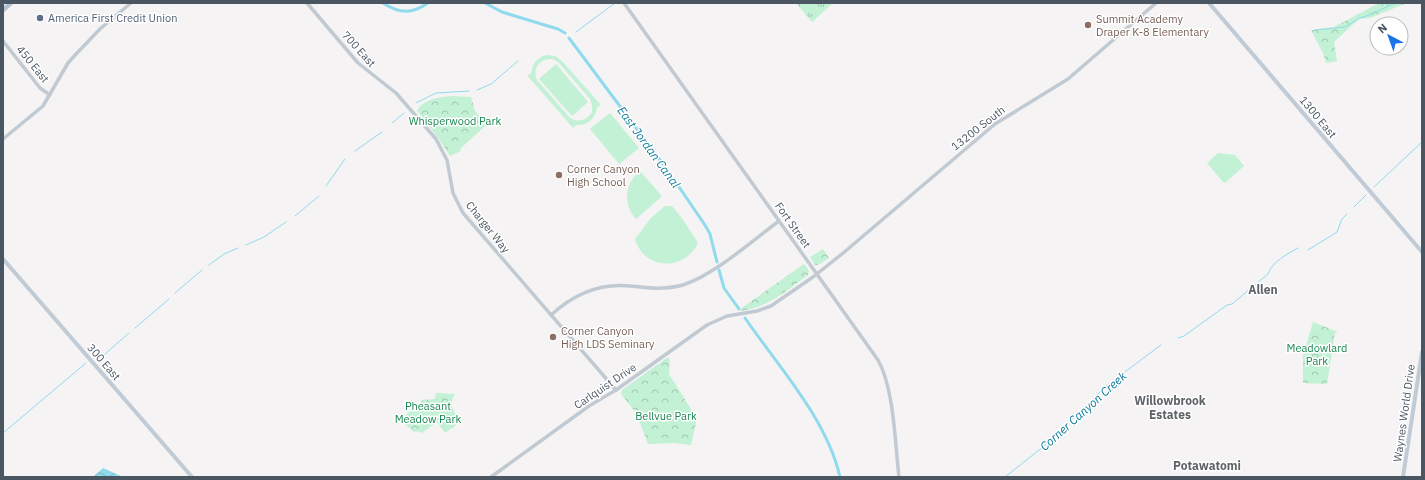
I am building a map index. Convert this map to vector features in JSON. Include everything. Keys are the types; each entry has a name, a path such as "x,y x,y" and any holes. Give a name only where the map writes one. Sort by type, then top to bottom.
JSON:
{"main road":[{"path":"3,10 11,3"},
{"name":"1300 East","path":"1209,3 1422,252"},
{"name":"1300 East","path":"1414,242 1422,247"},
{"name":"300 East","path":"3,259 192,477"},
{"name":"Waynes World Drive","path":"1403,477 1422,352"}],"street":[{"path":"3,139 43,106 68,63 101,28 130,3"},
{"name":"700 East","path":"307,3 361,67 392,89 404,101"},
{"name":"Fort Street","path":"624,3 869,347 883,370 888,389 899,477"},
{"name":"13200 South","path":"816,274 842,254 995,124 1068,79 1156,3"},
{"name":"450 East","path":"3,41 40,88 50,95"},
{"name":"Charger Way","path":"404,101 442,149 447,160 455,197 464,213 551,315"},
{"path":"616,390 551,315 572,299 597,289 617,286 665,288 692,281 712,270 779,221"},
{"name":"Carlquist Drive","path":"491,477 589,406 616,390 714,321 727,316 757,311 771,306 816,274"}],"green space":[{"path":"796,3 833,3 812,22"},
{"path":"1379,3 1407,3 1375,16 1369,16 1369,18 1359,19 1334,42 1337,61 1326,63 1323,53 1311,30 1334,27"},
{"path":"547,55 555,56 562,61 601,105 597,107 595,115 588,123 576,125 573,128 527,75 531,74 533,67 540,57","holes":["553,59 559,63 590,99 592,112 585,119 573,120 570,118 537,80 536,68 541,62 544,60"]},
{"path":"556,64 588,102 572,116 539,79"},
{"name":"Whisperwood Park","path":"450,96 471,97 475,111 489,127 485,126 460,149 461,151 450,156 417,111 419,107 427,102 436,98"},
{"path":"610,113 639,148 619,164 590,129"},
{"path":"1218,153 1235,155 1244,166 1225,183 1207,163"},
{"path":"640,171 661,195 660,198 636,219 629,207 627,194 631,182"},
{"path":"665,206 672,206 698,243 692,252 684,259 674,263 665,264 655,262 647,257 640,249 635,239 651,218"},
{"path":"823,249 829,258 818,265 815,265 810,257"},
{"path":"804,264 809,271 808,275 792,287 769,302 741,311 740,309"},
{"name":"Meadowlard Park","path":"1313,322 1338,332 1335,333 1327,384 1303,383 1303,355"},
{"name":"Bellvue Park","path":"668,357 670,361 669,374 694,414 696,423 691,445 674,443 648,444 636,413 621,394 622,390"},
{"name":"Pheasant Meadow Park","path":"436,393 455,394 452,402 452,408 461,421 445,433 437,422 422,433 418,431 414,432 400,420 423,400 435,399"},
{"path":"678,396 689,413 676,423 668,417 666,406 671,400"}],"water":[{"path":"103,468 123,477 93,477"}],"waterway":[{"name":"East Jordan Canal","path":"383,3 400,11 411,11 428,3"},
{"name":"East Jordan Canal","path":"485,3 502,12 558,29 565,33"},
{"path":"576,32 615,3"},
{"path":"1316,30 1345,27 1360,18 1393,4 1401,3"},
{"name":"East Jordan Canal","path":"569,38 666,168 705,225 710,234 717,262"},
{"path":"477,90 491,84 518,61"},
{"path":"416,103 436,93 469,91"},
{"path":"392,123 404,113"},
{"path":"355,151 382,132"},
{"name":"Corner Canyon Creek","path":"1374,187 1422,142"},
{"path":"326,186 345,159"},
{"name":"Corner Canyon Creek","path":"1354,207 1366,195"},
{"path":"295,216 319,196"},
{"name":"Corner Canyon Creek","path":"1308,250 1337,232 1342,219 1347,214"},
{"path":"246,245 264,237 286,222"},
{"path":"209,265 224,254 238,248"},
{"name":"Corner Canyon Creek","path":"1178,338 1184,336 1227,305 1232,304 1268,274 1273,265 1298,248"},
{"path":"175,293 202,270"},
{"name":"East Jordan Canal","path":"719,270 724,288 739,309"},
{"path":"135,328 169,299"},
{"name":"East Jordan Canal","path":"745,318 813,414 834,455 840,477"},
{"path":"97,361 129,333"},
{"name":"Corner Canyon Creek","path":"1005,477 1053,439 1106,386 1161,345"},
{"path":"3,433 86,363"}],"place":[{"name":"America First Credit Union","path":"40,18"},
{"name":"Summit Academy Draper K-8 Elementary","path":"1088,25"},
{"name":"Corner Canyon High School","path":"559,175"},
{"name":"Corner Canyon High LDS Seminary","path":"553,337"}],"district":[{"name":"Allen","path":"1263,289"},
{"name":"Willowbrook Estates","path":"1170,407"},
{"name":"Potawatomi","path":"1207,465"}]}
